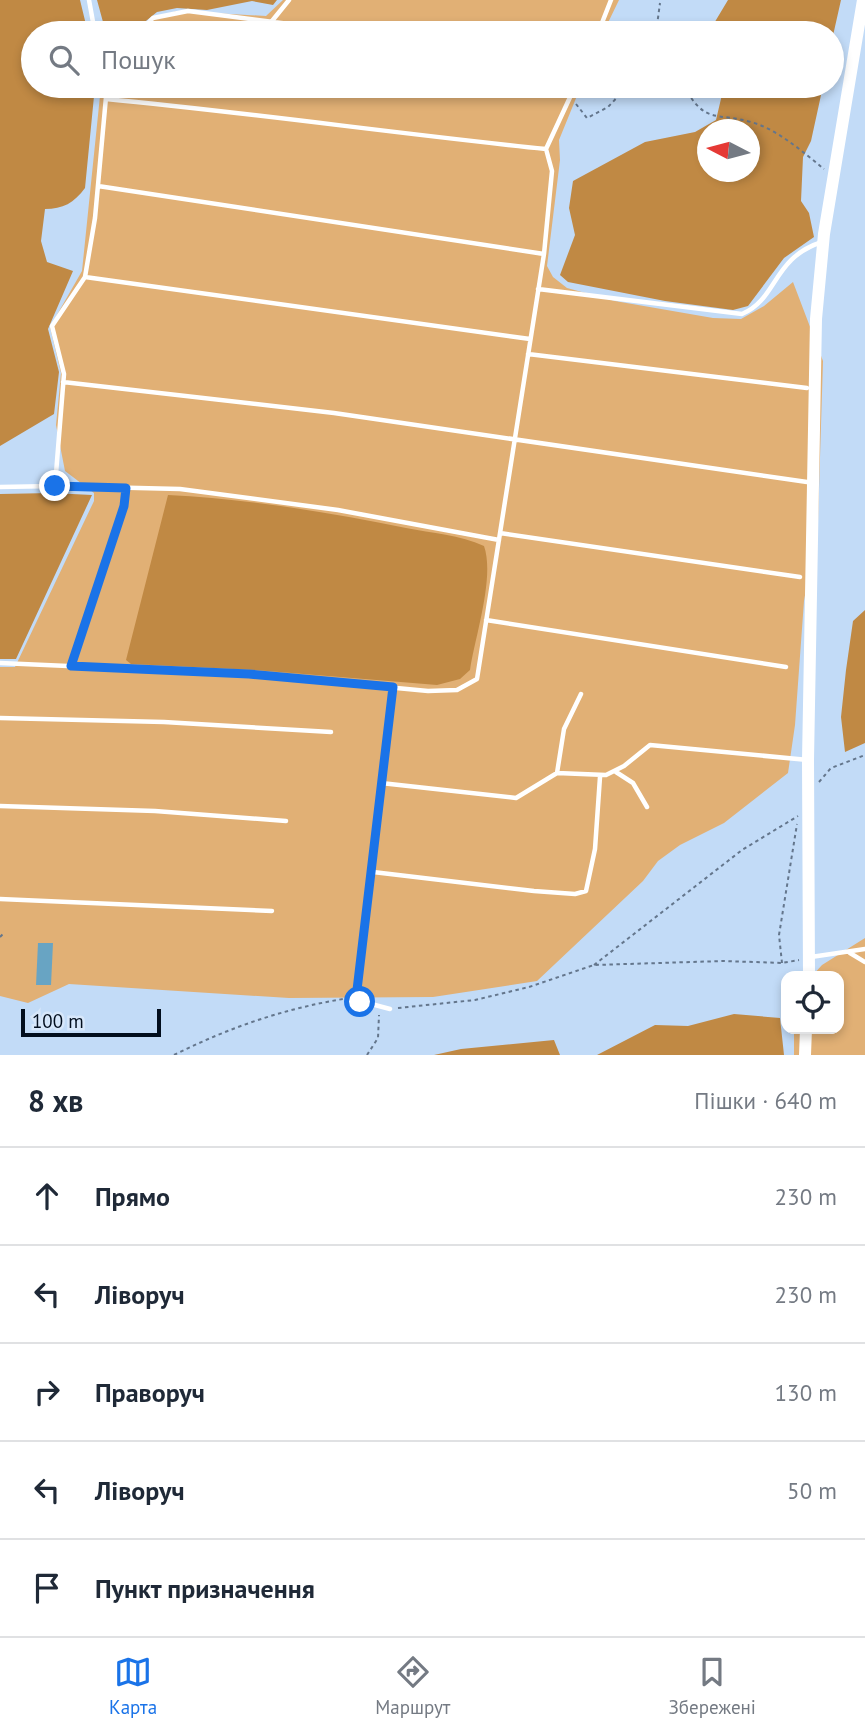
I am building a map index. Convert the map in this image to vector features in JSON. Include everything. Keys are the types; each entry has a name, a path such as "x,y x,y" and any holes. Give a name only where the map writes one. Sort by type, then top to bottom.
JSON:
{"street":[{"path":"809,971 811,797 808,760 816,319 832,176 863,0"},
{"path":"805,1055 806,1034"}],"lane":[{"path":"89,0 93,21"},
{"path":"273,21 289,0"},
{"path":"603,21 611,0"},
{"path":"150,21 153,18 188,11 264,21"},
{"path":"0,663 249,674 428,691 457,690 477,679 544,254 545,217 552,171 546,149 570,98"},
{"path":"55,486 64,374 52,326 85,277 98,186 106,99 546,149"},
{"path":"98,186 544,254"},
{"path":"538,289 742,314 764,299 770,285 792,258 823,242"},
{"path":"85,277 530,339"},
{"path":"528,354 807,388"},
{"path":"63,382 321,411 807,482"},
{"path":"0,487 180,489 338,510 499,540"},
{"path":"500,533 800,577"},
{"path":"486,620 786,667"},
{"path":"390,1009 360,1002 357,990 393,687"},
{"path":"557,774 564,729 581,694"},
{"path":"0,718 164,722 331,732"},
{"path":"381,783 516,798 557,774 600,776 616,772 650,744 808,760"},
{"path":"616,772 633,783 647,807"},
{"path":"373,872 534,891 575,894 586,891 595,849 600,776"},
{"path":"0,806 155,811 286,821"},
{"path":"0,899 272,911"},
{"path":"810,958 865,949"},
{"path":"849,953 865,962"}],"path":[{"path":"658,21 660,3"},
{"path":"575,98 587,118 608,107 617,98"},
{"path":"691,98 709,116 751,122 780,137 832,176"},
{"path":"71,666 124,506 126,488"},
{"path":"594,965 742,850 798,816 820,780 831,768 865,755"},
{"path":"782,963 779,935 798,816"},
{"path":"0,937 4,933"},
{"path":"367,1055 378,1038 379,1014 390,1009 475,1000 528,987 594,965 724,961 782,963 810,958"},
{"path":"174,1055 216,1034 280,1012 343,999 357,990"}],"shaded area":[{"path":"0,0 80,0 85,21 21,21 21,98 94,98 85,188 68,204 45,209 41,241 47,262 73,271 48,329 59,372 54,414 0,446"},
{"path":"97,0 277,0 273,5 252,1 207,10 177,8 157,12 146,21 103,21"},
{"path":"283,0 619,0 609,21 149,21 177,11 266,16"},
{"path":"728,0 841,0 836,21 715,21"},
{"path":"100,98 576,98 559,140 560,160 547,266 553,277 567,288 615,301 713,318 741,319 764,306 793,282 823,361 818,521 804,601 795,725 788,773 724,823 680,845 658,861 643,881 537,981 433,997 289,998 69,984 28,1003 0,996 0,667 15,667 94,501 94,493 65,471 56,425 61,373 50,327 82,271"},
{"path":"721,98 820,98 811,141 803,157 801,201 809,213 814,237 784,258 748,306 733,310 665,301 568,282 560,275 575,235 569,208 573,181 645,142 697,131 697,182 760,182 760,119 716,119"},
{"path":"0,494 92,495 16,659 0,659"},
{"path":"168,495 257,503 317,512 446,535 484,546 487,559 486,590 470,670 460,679 437,685 255,670 131,664 126,660"},
{"path":"865,610 865,743 845,752 841,717 846,670 853,621"},
{"path":"865,938 865,1055 794,1055 794,1034 844,1034 844,971 817,971"},
{"path":"734,1014 780,1018 784,1055 597,1055 655,1025 688,1026"},
{"path":"554,1040 560,1055 434,1055 461,1049"}],"building":[{"path":"38,943 53,943 51,985 36,985"}],"route":[{"path":"55,486 126,488 124,506 71,666 249,674 393,687 357,990 360,1002"}]}
